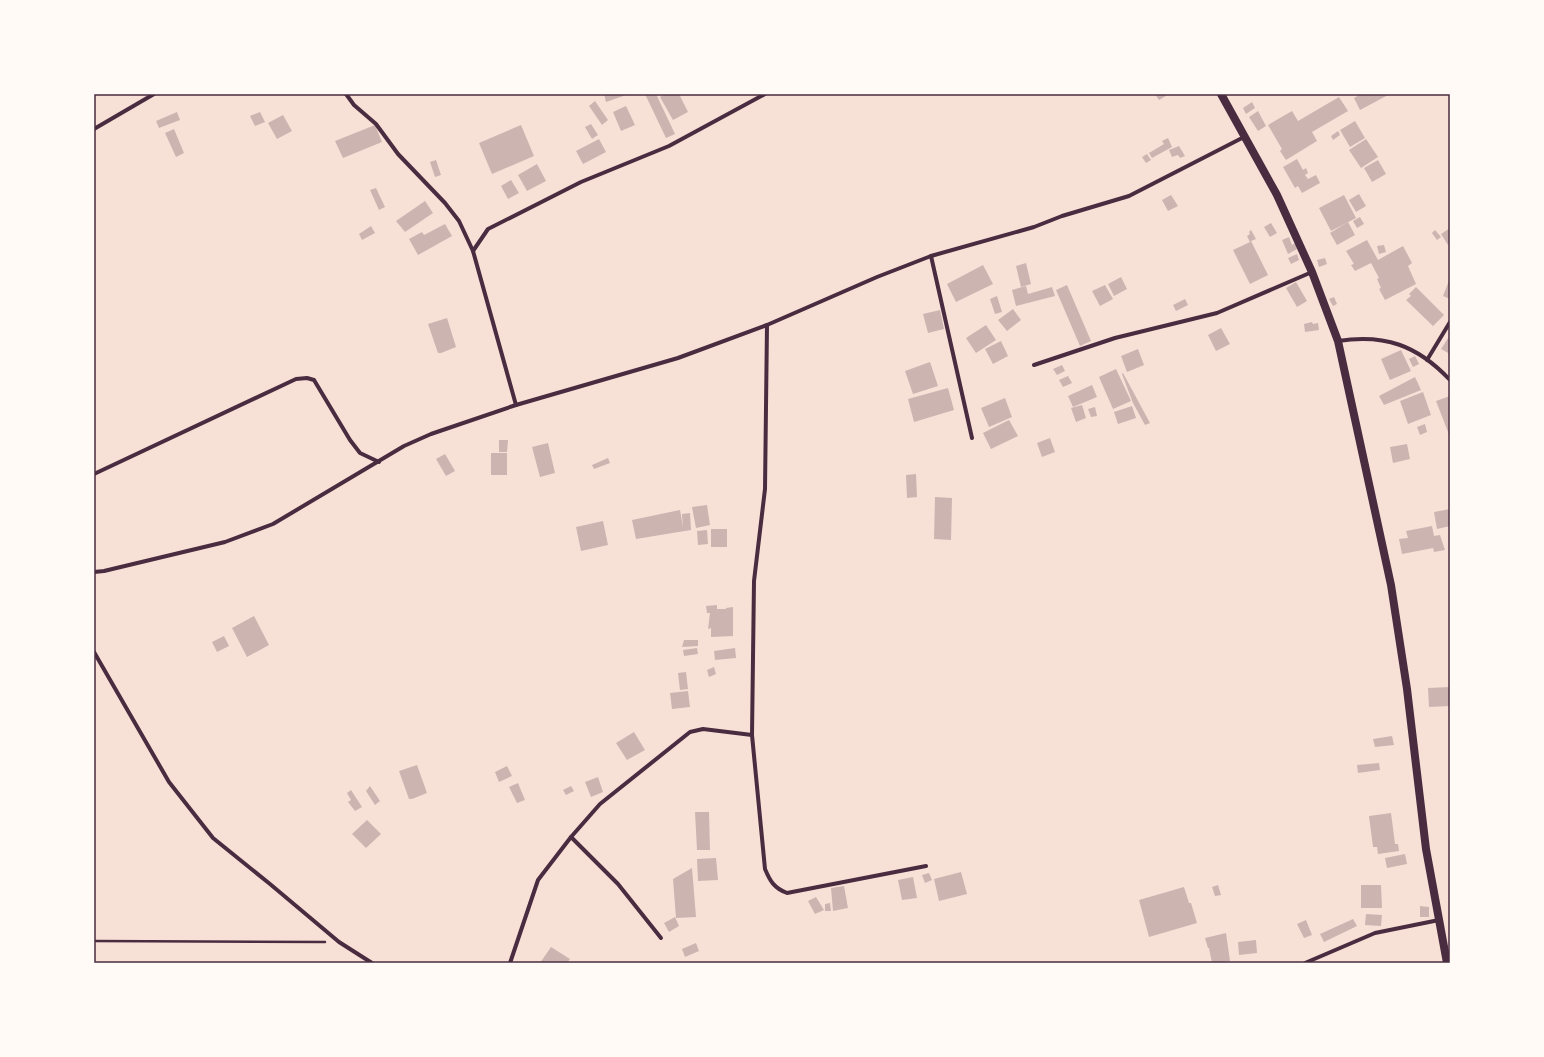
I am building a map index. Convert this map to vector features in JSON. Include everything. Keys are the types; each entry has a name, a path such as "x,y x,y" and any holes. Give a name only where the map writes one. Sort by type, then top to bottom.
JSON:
{"main road":[{"path":"1221,94 1277,195 1312,272 1338,341 1392,585 1407,689 1426,849 1447,963"}],"street":[{"path":"94,129 154,94"},
{"path":"346,94 354,105 376,124 398,154 445,203 459,221 473,252 516,405"},
{"path":"473,252 488,229 581,182 669,146 765,94"},
{"path":"94,572 104,571 225,542 273,524 404,446 431,434 516,405 678,358 767,325 877,276 931,256 1034,227 1062,216 1129,196 1244,137"},
{"path":"931,256 972,438"},
{"path":"1034,365 1115,338 1217,313 1312,272"},
{"path":"1427,360 1450,322"},
{"path":"767,325 766,489 754,581 752,735 765,869 772,883 778,890 787,893 926,866"},
{"path":"1338,341 1373,338 1398,343 1427,360 1450,380"},
{"path":"94,474 296,379 307,378 314,380 350,440 360,453 379,462"},
{"path":"94,652 169,782 213,838 338,942 372,963"},
{"path":"510,963 538,880 570,837 600,804 690,732 703,729 752,735"},
{"path":"570,837 618,884 661,938"},
{"path":"1305,963 1375,933 1439,920"}],"path":[{"path":"94,941 338,942"}],"building":[{"path":"604,94 629,94 606,102"},
{"path":"645,94 656,94 675,134 666,138"},
{"path":"666,94 679,94 688,112 673,120 660,97"},
{"path":"1155,94 1169,94 1159,100"},
{"path":"1361,94 1390,94 1360,110 1354,98"},
{"path":"1339,97 1348,111 1312,132 1317,141 1286,160 1280,151 1282,149 1268,125 1292,111 1298,121"},
{"path":"595,101 608,120 602,125 589,106"},
{"path":"1252,102 1255,108 1246,114 1243,108"},
{"path":"626,106 635,125 621,131 613,112"},
{"path":"1258,111 1266,126 1258,131 1249,117"},
{"path":"177,112 180,120 159,128 156,121"},
{"path":"260,112 265,122 255,126 250,116"},
{"path":"283,115 292,131 277,139 268,123"},
{"path":"1355,121 1365,138 1350,147 1340,130"},
{"path":"591,124 598,135 592,139 585,127"},
{"path":"375,125 382,142 343,158 335,141"},
{"path":"521,125 534,156 492,174 479,143"},
{"path":"174,129 184,153 176,157 165,133"},
{"path":"1338,131 1340,135 1333,140 1331,136"},
{"path":"1168,138 1172,147 1152,158 1149,153 1164,144 1162,141"},
{"path":"599,139 606,152 583,164 576,151"},
{"path":"1366,139 1378,157 1361,168 1349,150"},
{"path":"1179,146 1185,156 1180,158 1178,155 1172,157 1169,150"},
{"path":"1147,154 1151,160 1146,163 1142,157"},
{"path":"1297,159 1303,170 1306,168 1308,173 1305,175 1308,179 1316,175 1320,183 1302,193 1298,186 1295,188 1283,167"},
{"path":"436,160 441,175 435,177 430,162"},
{"path":"1378,160 1386,174 1372,182 1364,168"},
{"path":"537,164 546,181 527,191 518,175"},
{"path":"511,180 519,193 508,199 501,186"},
{"path":"376,188 385,207 379,210 370,190"},
{"path":"1359,194 1366,206 1356,212 1349,200"},
{"path":"1171,195 1178,206 1168,211 1162,200"},
{"path":"1344,195 1356,218 1331,231 1319,208"},
{"path":"425,201 433,213 405,232 396,221"},
{"path":"1360,217 1364,224 1357,228 1353,221"},
{"path":"1348,222 1355,235 1337,245 1330,233"},
{"path":"1271,223 1277,233 1270,237 1264,227"},
{"path":"445,224 452,236 418,255 409,239 422,232 424,235"},
{"path":"371,226 375,233 362,240 359,234"},
{"path":"1450,228 1450,244 1448,245 1441,234"},
{"path":"1251,230 1256,239 1251,241 1268,275 1250,284 1233,250 1250,242 1247,236 1250,234 1249,232"},
{"path":"1435,230 1441,237 1437,240 1432,233"},
{"path":"1289,237 1292,245 1295,243 1297,249 1288,254 1282,240"},
{"path":"1367,240 1378,260 1403,246 1412,263 1408,266 1416,284 1385,300 1379,289 1381,288 1377,279 1379,278 1371,263 1355,271 1351,265 1354,264 1346,251"},
{"path":"1384,245 1386,252 1379,254 1377,246"},
{"path":"1297,254 1299,260 1291,264 1288,258"},
{"path":"1325,258 1327,264 1319,267 1317,260"},
{"path":"1026,263 1031,284 1021,287 1016,266"},
{"path":"983,265 993,284 956,302 947,284"},
{"path":"1121,277 1127,289 1114,296 1108,284"},
{"path":"1450,278 1450,299 1443,296"},
{"path":"1296,282 1307,301 1297,307 1286,288"},
{"path":"1067,285 1091,341 1080,346 1056,290"},
{"path":"1105,285 1113,299 1100,306 1092,291"},
{"path":"1026,286 1028,294 1052,287 1055,296 1016,306 1012,290"},
{"path":"1416,287 1444,315 1433,326 1406,300 1411,296 1409,294"},
{"path":"997,296 1002,312 995,314 990,299"},
{"path":"1334,297 1337,304 1333,306 1329,299"},
{"path":"1185,299 1188,305 1176,311 1173,305"},
{"path":"1013,309 1021,320 1007,331 998,320"},
{"path":"940,310 944,329 928,333 923,314"},
{"path":"447,318 456,347 438,353 428,324"},
{"path":"1312,322 1313,324 1318,323 1319,330 1305,332 1304,324"},
{"path":"986,325 996,340 976,353 966,338"},
{"path":"1221,328 1230,344 1216,351 1208,335"},
{"path":"1450,335 1450,354 1441,349"},
{"path":"1001,341 1008,356 993,364 985,349"},
{"path":"1138,349 1144,365 1127,372 1121,356"},
{"path":"1401,350 1411,371 1390,380 1381,359"},
{"path":"1415,356 1419,364 1413,367 1409,359"},
{"path":"930,362 938,386 913,394 905,371"},
{"path":"1062,365 1065,371 1057,375 1053,369"},
{"path":"1116,369 1131,401 1113,409 1099,377"},
{"path":"1123,373 1150,423 1145,425 1133,403 1122,374"},
{"path":"1068,376 1072,383 1063,387 1059,380"},
{"path":"1415,377 1421,390 1384,405 1379,396"},
{"path":"1092,385 1097,397 1073,407 1068,396"},
{"path":"948,388 954,410 914,422 908,399"},
{"path":"1423,392 1431,415 1408,424 1400,401"},
{"path":"1450,396 1450,437 1436,401"},
{"path":"1005,398 1012,417 989,427 981,408"},
{"path":"1082,405 1086,418 1076,422 1071,408"},
{"path":"1132,406 1136,418 1118,424 1114,412"},
{"path":"1095,407 1097,416 1091,417 1088,409"},
{"path":"1009,420 1018,436 991,449 983,433"},
{"path":"1425,424 1427,432 1420,435 1417,427"},
{"path":"1050,438 1055,452 1042,457 1037,443"},
{"path":"499,440 508,440 507,452 499,452"},
{"path":"548,443 555,473 540,477 532,447"},
{"path":"1407,444 1410,459 1393,463 1390,447"},
{"path":"491,453 507,453 507,475 491,475"},
{"path":"445,454 455,471 446,476 436,459"},
{"path":"608,458 610,463 594,469 592,465"},
{"path":"916,474 917,497 907,498 906,475"},
{"path":"935,497 952,498 951,540 934,539"},
{"path":"707,505 710,525 696,528 692,507"},
{"path":"1450,509 1450,526 1437,529 1434,512"},
{"path":"680,510 683,527 682,514 690,513 691,530 636,539 632,520"},
{"path":"603,521 608,545 581,551 576,527"},
{"path":"1432,526 1434,536 1440,535 1445,550 1434,552 1433,548 1402,554 1399,539 1408,538 1406,531"},
{"path":"711,529 727,529 727,547 711,547"},
{"path":"707,530 708,544 698,545 697,531"},
{"path":"717,605 717,609 733,607 733,636 711,637 711,628 708,629 710,613 707,613 706,606"},
{"path":"254,616 269,645 247,657 232,628"},
{"path":"224,636 229,646 217,652 212,642"},
{"path":"684,640 698,640 698,646 682,647"},
{"path":"697,648 698,654 684,656 683,650"},
{"path":"735,648 736,658 715,660 714,651"},
{"path":"714,667 716,674 709,677 707,670"},
{"path":"686,672 688,689 680,690 678,673"},
{"path":"1450,687 1450,706 1429,707 1428,688"},
{"path":"688,691 690,707 672,709 670,693"},
{"path":"634,732 645,750 627,760 616,743"},
{"path":"1392,736 1394,745 1375,747 1373,739"},
{"path":"1379,763 1380,770 1358,773 1357,765"},
{"path":"417,765 427,793 409,799 399,771"},
{"path":"507,766 512,776 499,782 495,772"},
{"path":"598,777 603,792 591,797 585,782"},
{"path":"518,783 525,800 517,803 509,787"},
{"path":"370,786 380,801 375,805 366,791"},
{"path":"571,786 574,791 566,795 563,790"},
{"path":"351,790 362,807 355,811 348,802 351,800 347,793"},
{"path":"695,812 709,812 710,850 697,850"},
{"path":"1391,813 1395,844 1398,844 1399,851 1378,854 1377,847 1373,847 1369,816"},
{"path":"367,820 381,834 366,848 352,834"},
{"path":"1405,854 1407,864 1387,868 1385,858"},
{"path":"716,858 718,880 698,881 697,859"},
{"path":"692,868 696,917 676,918 673,879"},
{"path":"961,872 967,894 939,901 934,879"},
{"path":"929,873 932,880 925,883 922,875"},
{"path":"913,877 917,898 902,900 898,880"},
{"path":"1218,885 1221,895 1215,896 1212,887"},
{"path":"1361,885 1381,885 1382,908 1361,908"},
{"path":"844,886 848,908 833,911 831,888"},
{"path":"1184,887 1197,923 1149,937 1139,900"},
{"path":"816,897 824,910 815,914 808,901"},
{"path":"830,903 831,911 825,911 825,904"},
{"path":"1420,906 1429,907 1429,917 1420,917"},
{"path":"1366,914 1382,915 1381,926 1365,925"},
{"path":"675,917 679,926 669,932 664,923"},
{"path":"1353,919 1357,926 1324,942 1320,934"},
{"path":"1306,920 1312,935 1304,938 1297,924"},
{"path":"1226,933 1230,961 1212,963 1205,938"},
{"path":"1256,940 1257,953 1239,955 1238,942"},
{"path":"696,943 699,951 685,957 682,949"},
{"path":"551,947 570,959 567,963 540,963"}]}
